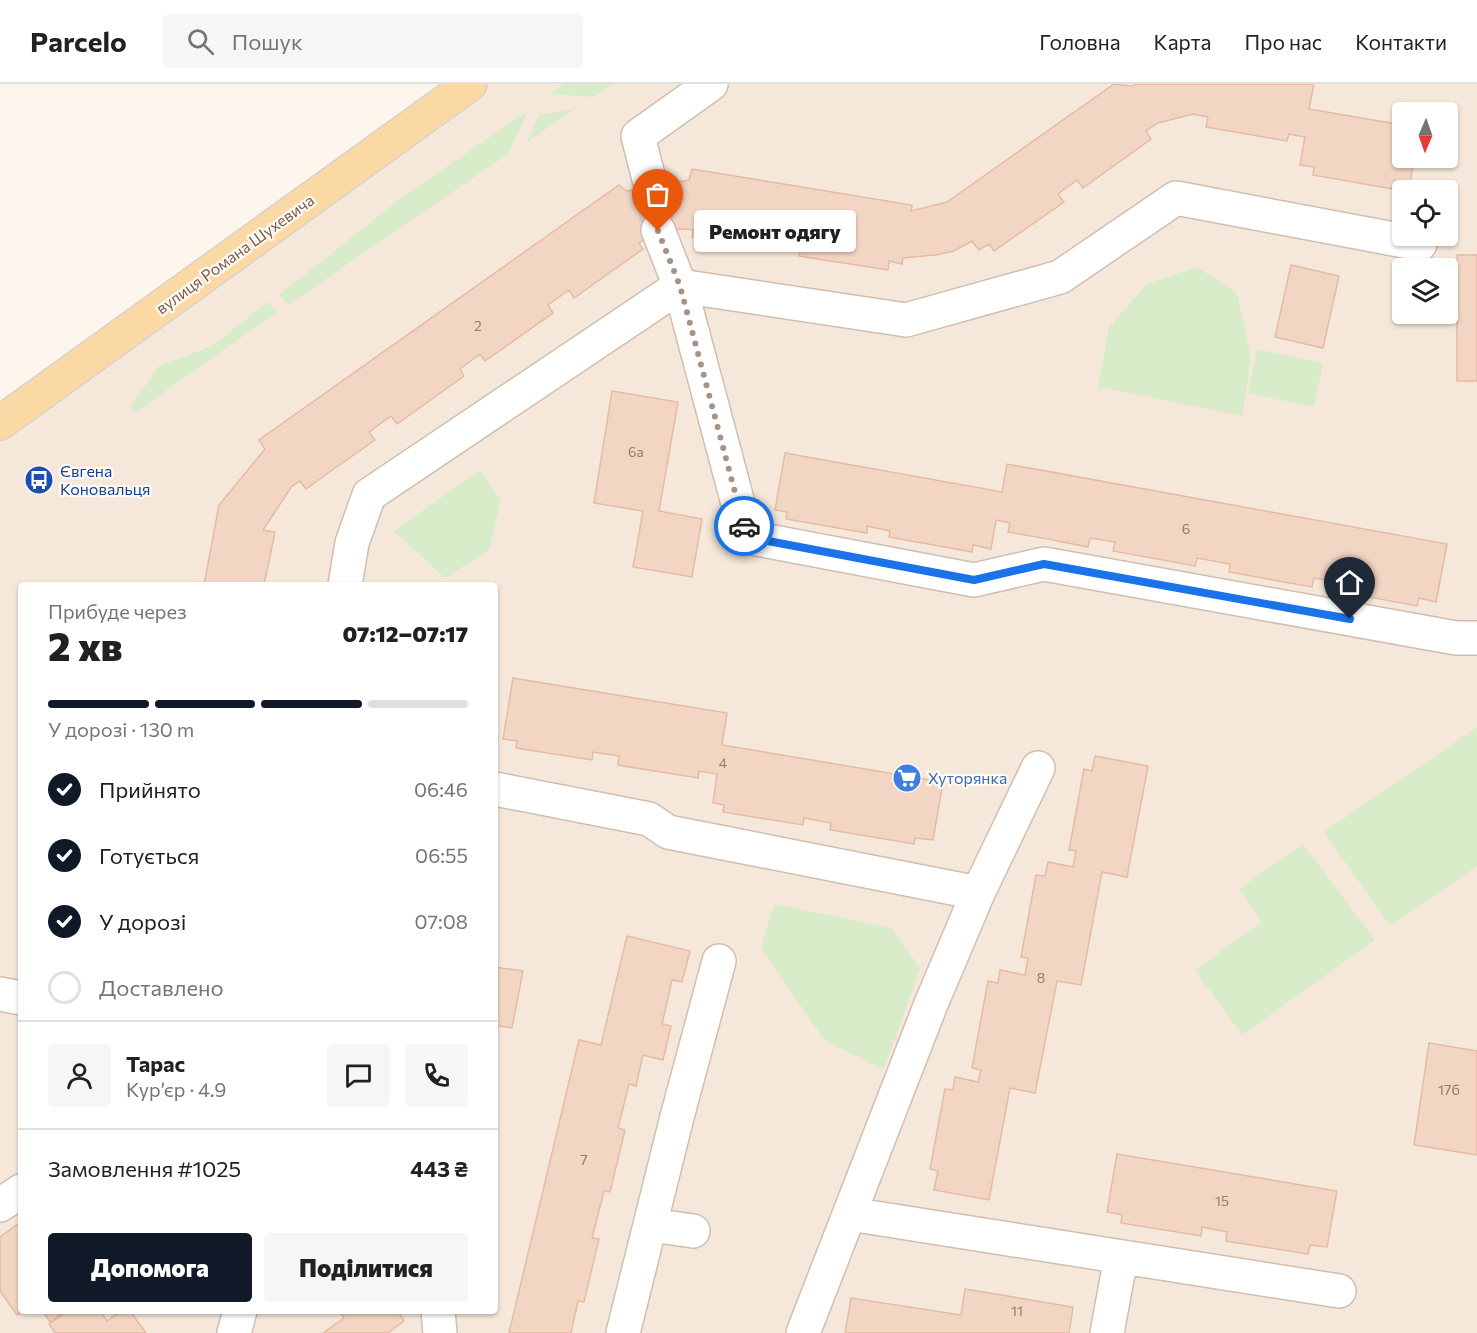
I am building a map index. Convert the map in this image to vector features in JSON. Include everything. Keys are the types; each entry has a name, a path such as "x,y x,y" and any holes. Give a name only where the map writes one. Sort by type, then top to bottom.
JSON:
{"main road":[{"name":"вулиця Романа Шухевича","path":"0,423 470,84"}],"lane":[{"path":"651,187 638,136 711,84"},
{"path":"346,582 352,543 369,495 680,286 906,320 1060,277 1176,198 1392,239"},
{"path":"658,231 680,286 747,537 974,580 1044,564 1456,638 1477,638"},
{"path":"803,1333 931,1004 978,893 1038,768"},
{"path":"498,790 650,819 669,832 978,893"},
{"path":"623,1333 676,1117 719,961"},
{"path":"0,994 18,997"},
{"path":"0,1205 18,1193"},
{"path":"850,1214 1339,1291"},
{"path":"651,1226 693,1231"},
{"path":"1107,1333 1121,1257"},
{"path":"234,1333 239,1314"},
{"path":"438,1314 440,1333"}],"shaded area":[{"path":"470,84 1477,84 1477,1333 0,1333 0,423"}],"green space":[{"path":"564,84 613,84 594,97 549,94"},
{"path":"575,109 527,142 539,115"},
{"path":"528,111 508,154 288,305 279,295 405,195"},
{"path":"1197,267 1237,293 1251,358 1242,416 1098,387 1109,327 1146,285"},
{"path":"268,302 277,312 136,412 131,406 159,366 212,346"},
{"path":"1257,349 1323,363 1314,407 1248,393"},
{"path":"480,470 501,500 489,550 445,578 394,531"},
{"path":"1477,727 1477,866 1390,926 1324,832"},
{"path":"1303,844 1375,940 1242,1035 1195,970 1262,922 1239,889"},
{"path":"774,904 891,928 920,968 884,1069 825,1041 761,948"}],"building":[{"path":"1114,84 1131,86 1138,84 1314,84 1309,109 1392,123 1392,168 1412,168 1410,180 1392,180 1392,189 1313,175 1314,167 1300,165 1305,137 1289,134 1287,141 1206,127 1208,117 1193,114 1158,123 1146,131 1151,139 1083,188 1077,180 1058,194 1064,202 994,251 989,244 979,250 972,241 954,251 903,258 902,264 889,261 888,270 799,256 800,247 778,243 777,251 692,237 693,230 658,230 639,243 643,249 574,298 569,290 548,305 553,313 485,361 480,354 460,369 464,376 397,424 391,416 369,432 375,440 306,489 300,481 292,486 263,530 275,532 265,582 205,582 219,505 265,449 259,440 619,185 627,191 689,180 692,169 912,205 911,211 947,202"},
{"path":"1457,255 1477,255 1477,381 1457,381"},
{"path":"1291,265 1339,276 1323,348 1275,337"},
{"path":"612,391 678,402 659,511 702,519 692,577 633,567 643,511 594,503"},
{"path":"785,453 1002,492 1007,464 1447,544 1436,602 1419,598 1417,606 1336,591 1337,582 1314,578 1312,587 1229,572 1230,564 1197,558 1195,566 1113,551 1115,542 1090,538 1088,547 1008,532 1010,523 996,520 991,549 973,545 972,552 889,537 890,531 867,526 867,533 786,519 787,512 775,510"},
{"path":"513,678 727,713 722,745 943,782 933,840 915,838 914,844 830,830 831,823 804,818 803,825 723,812 724,805 713,803 717,774 699,771 698,778 618,765 619,756 593,752 592,760 516,748 517,741 503,739"},
{"path":"1095,756 1148,766 1127,877 1102,872 1081,985 1057,981 1035,1093 1010,1088 989,1200 934,1190 938,1171 930,1169 945,1089 953,1090 955,1077 978,1082 981,1070 972,1068 988,981 998,983 1000,970 1025,975 1028,958 1021,957 1036,875 1045,876 1048,862 1073,867 1076,851 1069,850 1084,769 1092,771"},
{"path":"627,936 690,951 682,982 672,980 662,1024 671,1026 663,1060 643,1055 636,1086 629,1084 618,1128 625,1130 610,1192 604,1191 592,1238 599,1239 584,1302 578,1301 571,1333 509,1333 579,1040 601,1045"},
{"path":"498,967 523,971 512,1028 498,1026"},
{"path":"1429,1043 1477,1051 1477,1155 1414,1145"},
{"path":"1117,1154 1337,1191 1327,1247 1310,1245 1308,1254 1226,1241 1227,1232 1202,1227 1201,1236 1121,1223 1122,1215 1107,1212"},
{"path":"18,1224 17,1315 0,1291 0,1237"},
{"path":"965,1289 1073,1307 1069,1333 845,1333 851,1298 961,1315"},
{"path":"45,1314 61,1314 50,1322"},
{"path":"64,1314 102,1314 107,1321 117,1314 132,1314 146,1333 55,1333 49,1324"},
{"path":"341,1314 400,1314 404,1321 388,1333 323,1333 344,1318"}],"tunnel":[{"path":"651,187 658,230"}],"way so far":[{"path":"658,231 680,286 744,526"}],"place":[{"name":"Ремонт одягу","path":"658,231"},
{"name":"Євгена Коновальця","path":"39,480"},
{"name":"Хуторянка","path":"907,778"}],"route":[{"path":"744,526 747,537 974,580 1044,564 1350,619"}]}
